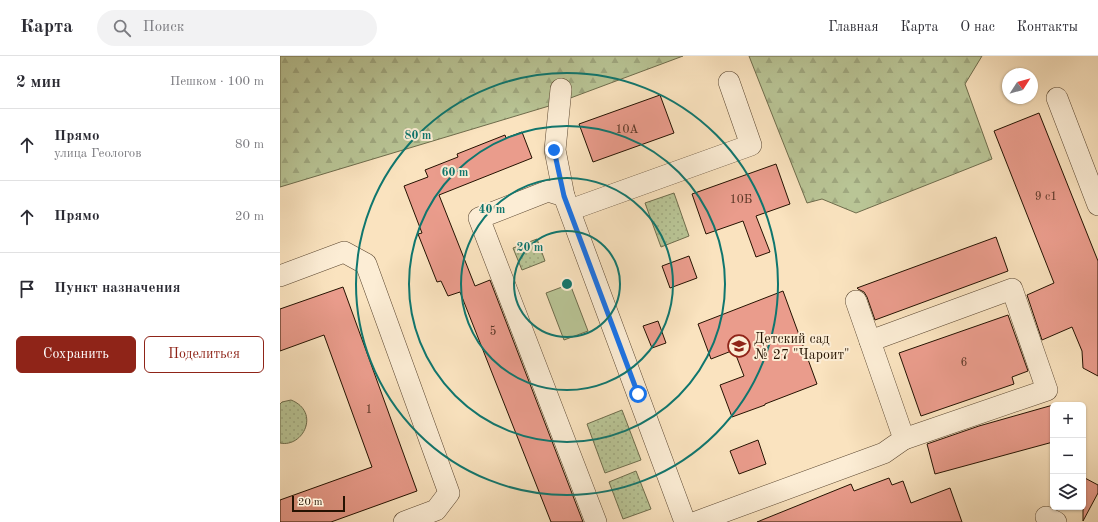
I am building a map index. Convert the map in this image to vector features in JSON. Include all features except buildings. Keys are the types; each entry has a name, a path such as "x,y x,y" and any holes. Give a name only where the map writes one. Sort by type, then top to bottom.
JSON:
{"street":[{"path":"596,522 479,218 548,192 567,203 751,145 729,82"},
{"path":"561,89 554,150 567,203 682,520 884,452 904,439 1047,390 1012,289 870,341"},
{"path":"1056,98 1098,205"},
{"path":"280,276 344,252 366,264 449,493 436,510 404,522"},
{"path":"856,301 904,439"}],"green space":[{"path":"280,56 683,56 549,106 280,187"},
{"path":"749,56 982,56 965,84 992,159 856,213 822,199 807,203"},
{"path":"674,193 689,236 661,247 645,203"},
{"path":"537,239 545,261 522,270 513,248"},
{"path":"570,284 588,331 564,340 546,293"},
{"path":"291,400 300,405 305,412 307,420 305,428 296,440 288,443 280,443 280,404"},
{"path":"622,410 641,460 605,473 587,424"},
{"path":"636,471 651,509 623,519 609,482"}],"place":[{"name":"Детский сад № 27 \"Чароит\"","path":"739,346"}],"route":[{"path":"554,150 564,196 638,394"}]}
